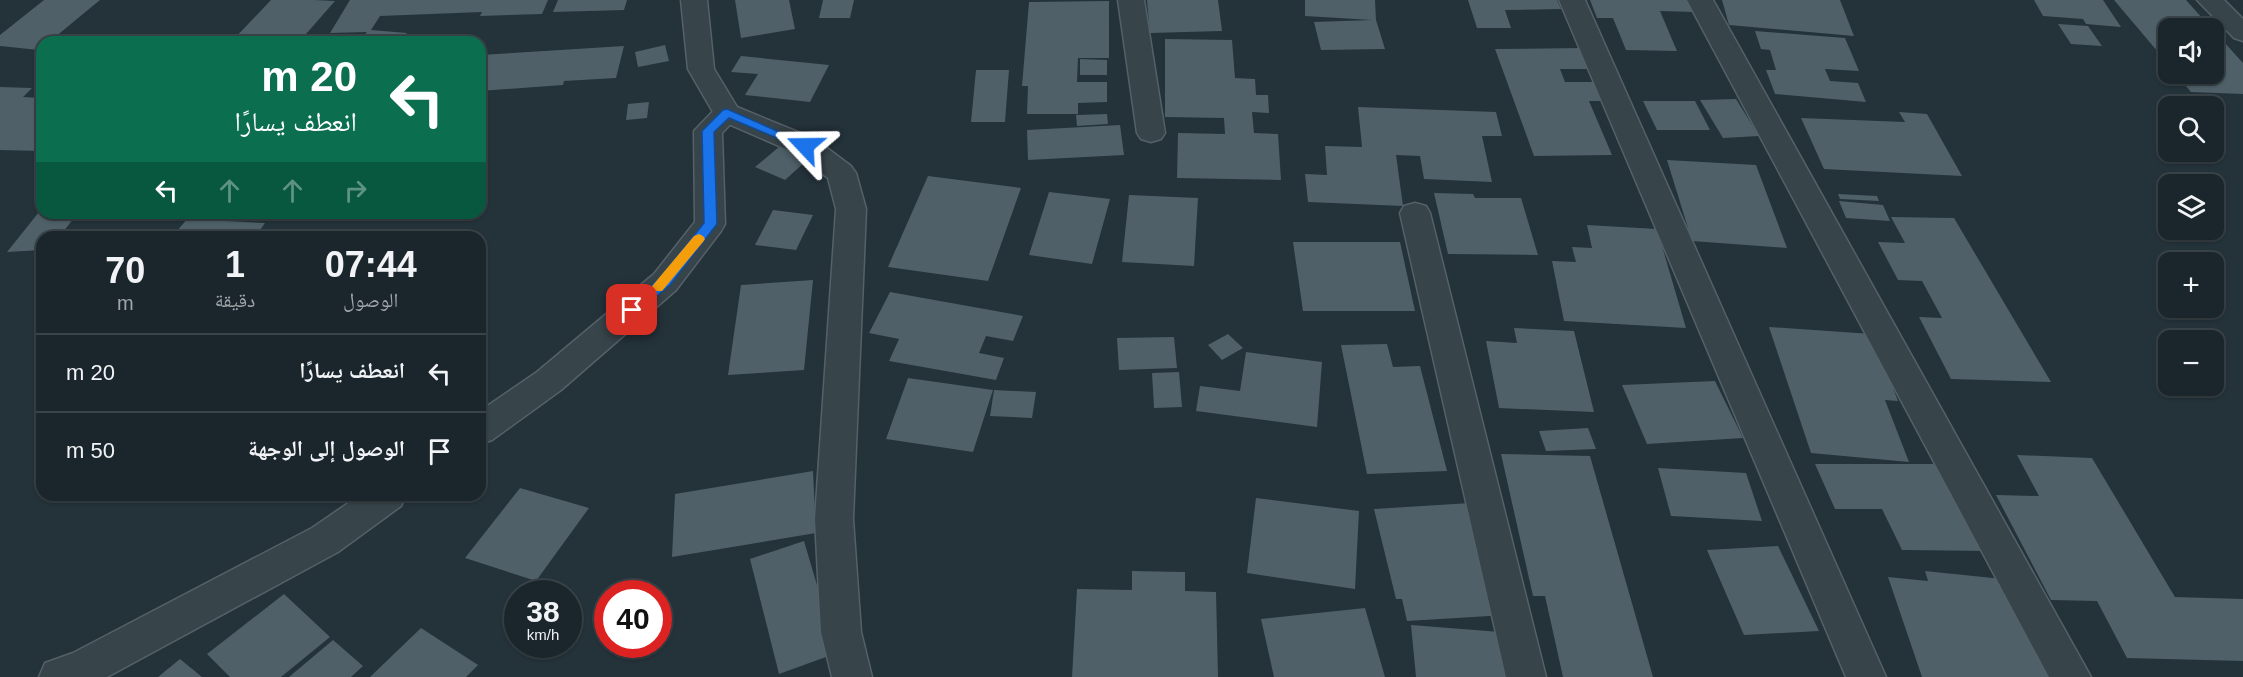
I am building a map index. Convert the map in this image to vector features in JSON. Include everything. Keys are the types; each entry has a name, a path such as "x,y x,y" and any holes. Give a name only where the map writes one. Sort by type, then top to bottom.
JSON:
{"street":[{"path":"694,0 701,69 727,113 805,146 832,166 841,173 851,209 834,519 841,632 852,677"},
{"path":"1131,0 1151,134"},
{"path":"1572,0 1866,677"},
{"path":"1700,0 2070,677"},
{"path":"2210,0 2243,33"},
{"path":"486,426 549,381 665,282 710,224 708,131 727,113"},
{"path":"1415,213 1526,677"},
{"path":"59,677 83,669 325,540 380,501"}],"building":[{"path":"44,0 100,0 56,36 36,36 36,50 0,46 0,35"},
{"path":"271,0 335,1 304,36 237,36"},
{"path":"350,0 548,0 542,14 480,16 482,12 380,16 371,30 407,33 405,36 363,36 367,32 330,33"},
{"path":"558,0 627,0 624,10 553,12"},
{"path":"735,0 789,0 795,29 741,38"},
{"path":"823,0 854,0 850,18 819,18"},
{"path":"1147,0 1218,0 1222,31 1150,33"},
{"path":"1305,0 1375,0 1376,20 1385,49 1321,50 1314,22 1372,20 1305,16"},
{"path":"1468,0 1557,0 1561,9 1505,10 1511,28 1477,28"},
{"path":"1590,0 1688,0 1694,12 1660,11 1677,51 1626,50 1613,18 1597,18"},
{"path":"1722,0 1840,0 1854,36 1729,25"},
{"path":"2034,0 2103,0 2121,27 2086,24 2083,19 2043,16"},
{"path":"2114,0 2186,0 2202,18 2158,18 2158,52"},
{"path":"1109,1 1109,58 1078,58 1077,82 1107,82 1107,102 1078,103 1078,114 1027,114 1028,86 1022,86 1029,2"},
{"path":"2058,24 2088,26 2102,46 2071,44"},
{"path":"1755,31 1845,38 1859,71 1825,69 1830,81 1858,83 1866,102 1775,94 1766,70 1776,70 1770,50 1761,49"},
{"path":"1165,39 1232,40 1235,78 1255,79 1256,95 1268,95 1269,113 1252,112 1254,133 1278,134 1281,180 1177,178 1178,133 1225,134 1224,118 1165,117"},
{"path":"2224,42 2243,63 2243,94 2191,92 2184,84 2224,84"},
{"path":"665,45 669,61 638,67 635,52"},
{"path":"624,46 616,78 564,81 563,85 486,91 486,55"},
{"path":"1584,48 1593,69 1560,69 1565,82 1596,82 1605,101 1589,101 1612,155 1534,156 1495,49"},
{"path":"741,56 829,65 810,102 745,95 758,74 731,72"},
{"path":"1080,59 1107,60 1107,75 1080,75"},
{"path":"976,70 1009,70 1005,122 971,122"},
{"path":"0,87 32,88 23,97 36,98 36,151 0,150"},
{"path":"1736,99 1759,136 1723,138 1700,100"},
{"path":"1643,101 1695,101 1710,130 1657,130"},
{"path":"649,102 647,118 626,120 628,104"},
{"path":"1358,107 1496,112 1502,136 1482,136 1492,182 1424,179 1420,156 1396,155 1403,206 1308,202 1305,174 1327,175 1325,146 1362,147"},
{"path":"1899,112 1927,114 1962,176 1824,169 1801,118 1905,122"},
{"path":"1107,114 1108,124 1077,126 1076,115"},
{"path":"1120,125 1124,155 1028,160 1027,130"},
{"path":"786,141 815,153 785,180 755,167"},
{"path":"1667,160 1756,165 1787,248 1692,241"},
{"path":"928,176 1021,188 988,281 888,267"},
{"path":"1049,192 1110,199 1092,264 1029,255"},
{"path":"1434,193 1473,194 1475,198 1521,198 1538,255 1448,254"},
{"path":"1838,194 1877,196 1879,201 1840,199"},
{"path":"1129,195 1198,198 1194,266 1122,262"},
{"path":"1839,201 1883,205 1890,221 1846,218"},
{"path":"773,210 813,215 796,250 755,245"},
{"path":"36,216 36,219 73,219 64,231 36,231 36,250 7,252"},
{"path":"1891,217 1954,218 2051,382 1951,379 1919,317 1942,318 1922,281 1898,280 1878,242 1905,243"},
{"path":"187,219 228,219 226,221 265,223 259,231 177,231"},
{"path":"1587,225 1657,229 1686,328 1564,321 1552,261 1576,262 1572,247 1592,248"},
{"path":"1293,242 1400,242 1415,311 1303,311"},
{"path":"813,280 804,370 728,375 741,285"},
{"path":"890,292 1023,316 1013,341 986,336 979,353 1004,358 996,380 889,361 899,339 869,333"},
{"path":"1769,327 1872,334 1898,401 1885,400 1909,462 1811,453"},
{"path":"1514,328 1574,331 1594,412 1499,408 1486,341 1517,343"},
{"path":"1228,334 1243,348 1222,360 1208,345"},
{"path":"1174,337 1177,368 1119,370 1117,338"},
{"path":"1387,344 1393,367 1420,366 1447,471 1367,474 1341,345"},
{"path":"1246,352 1322,362 1317,427 1196,411 1200,386 1240,391"},
{"path":"1179,372 1182,407 1154,408 1152,373"},
{"path":"908,378 993,390 973,452 886,439"},
{"path":"1715,381 1743,438 1647,444 1622,385"},
{"path":"994,390 1036,392 1032,418 990,416"},
{"path":"1588,428 1596,449 1546,451 1539,431"},
{"path":"1501,454 1590,456 1653,677 1563,677 1545,596 1533,596"},
{"path":"2017,455 2092,458 2175,597 2243,599 2243,661 2127,658 2097,601 2051,600 1996,495 2039,496"},
{"path":"1815,464 1943,464 1989,551 1902,550 1882,509 1835,509"},
{"path":"1658,468 1746,473 1762,521 1671,516"},
{"path":"813,471 816,533 672,557 675,494"},
{"path":"520,488 589,508 537,580 465,558"},
{"path":"1256,498 1359,511 1355,589 1247,573"},
{"path":"1470,503 1506,615 1407,621 1402,599 1396,599 1374,509"},
{"path":"804,541 837,653 779,674 750,559"},
{"path":"1778,546 1819,631 1744,635 1707,550"},
{"path":"1132,571 1185,572 1185,591 1216,592 1218,677 1072,677 1077,589 1132,590"},
{"path":"1925,571 2012,580 2052,677 1922,677 1888,577 1928,581"},
{"path":"284,594 330,637 281,677 230,677 207,654"},
{"path":"1365,608 1385,677 1274,677 1261,619"},
{"path":"1411,625 1500,632 1506,677 1416,677"},
{"path":"421,628 478,665 466,677 370,677"},
{"path":"333,640 363,666 351,677 289,677"},
{"path":"180,659 202,677 158,677"}],"slow traffic":[{"path":"657,288 665,282 699,239"}],"route":[{"path":"632,310 665,282 710,224 708,131 727,113 805,146"}]}
